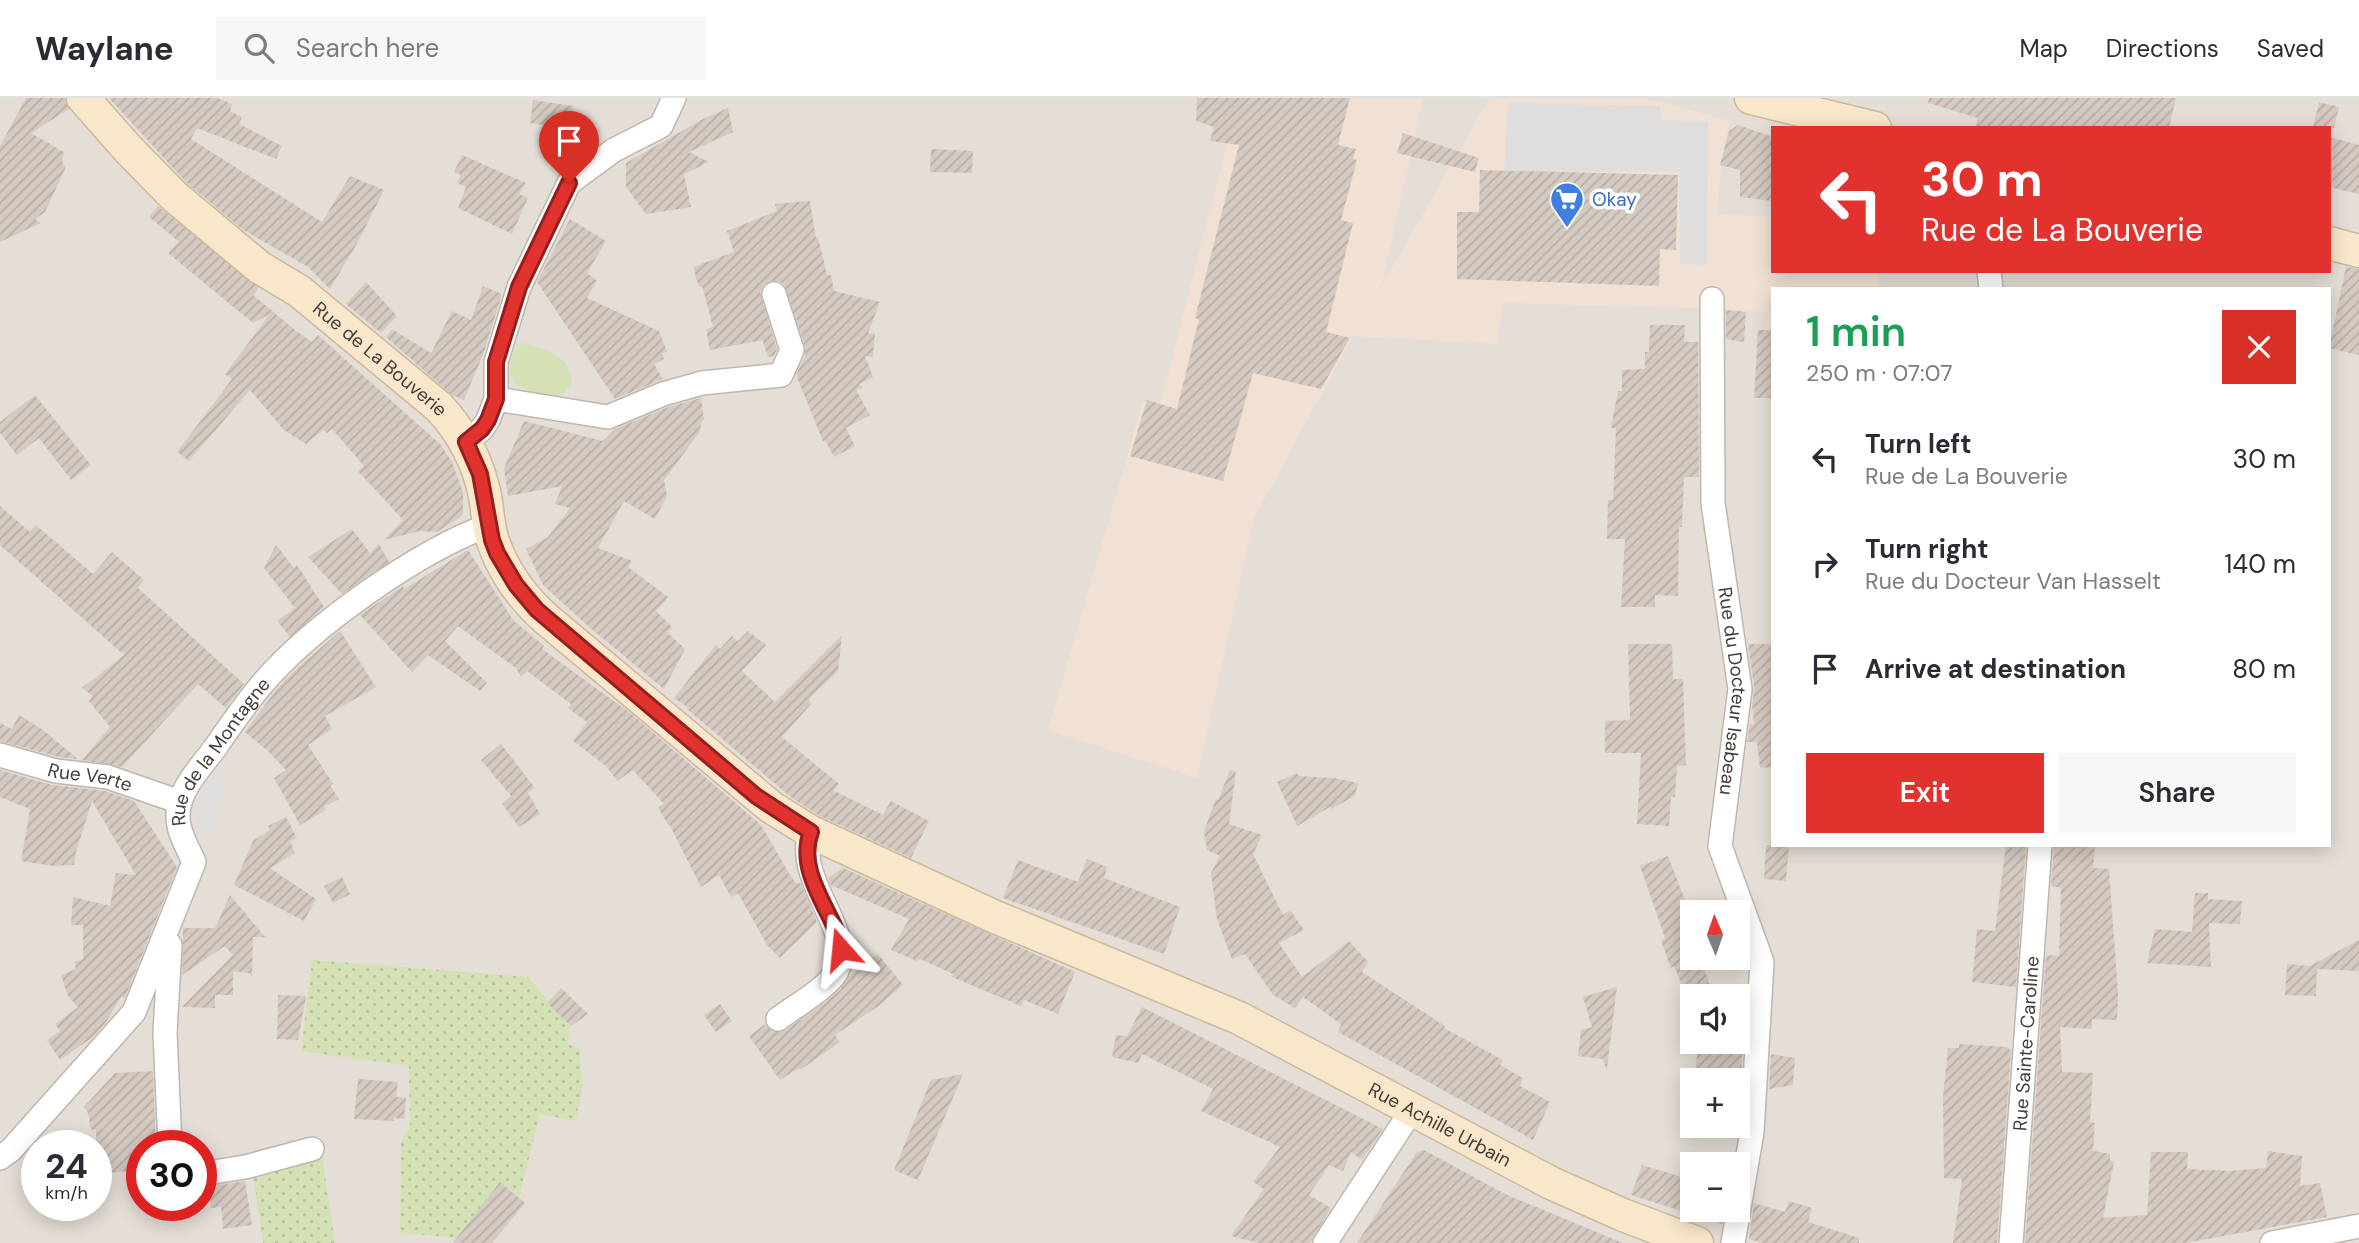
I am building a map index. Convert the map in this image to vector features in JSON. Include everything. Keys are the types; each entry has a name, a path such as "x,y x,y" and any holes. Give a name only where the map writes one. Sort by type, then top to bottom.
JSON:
{"street":[{"name":"Rue de La Bouverie","path":"83,98 174,196 259,267 299,291 420,390 447,416 466,442 480,474 492,540 502,562 516,585 537,610 756,796 811,832 993,916"},
{"path":"466,442 482,429 496,399 496,362 519,287 569,183 614,150 661,125 674,98"},
{"path":"1751,98 1867,126"},
{"path":"2331,244 2359,251"},
{"path":"496,399 608,417 663,394 702,383 781,375 792,350 774,294"},
{"name":"Rue du Docteur Isabeau","path":"1712,299 1713,503 1740,690 1720,846 1762,962 1752,1132 1733,1243"},
{"name":"Rue de la Montagne","path":"0,1158 11,1150 134,1012 194,862 177,827 180,802 194,777 264,682 314,635 364,596 432,552 467,533 489,525"},
{"name":"Rue Verte","path":"0,755 57,771 108,777 180,802"},
{"path":"778,1019 832,978 840,958 839,937 808,866 806,850 811,832"},
{"name":"Rue Sainte-Caroline","path":"2011,1243 2039,847"},
{"name":"Rue Achille Urbain","path":"993,916 1261,1029 1551,1183 1622,1215 1698,1243"},
{"path":"169,1130 165,1033 173,917"},
{"path":"1325,1243 1412,1110"},
{"path":"217,1171 245,1167 312,1149"},
{"path":"2272,1243 2359,1226"}],"shaded area":[{"path":"0,98 2359,98 2359,1243 0,1243"},
{"path":"1239,98 1423,98 1383,280 1378,292 1490,98 1644,98 1730,121 1721,165 1717,215 1771,216 1771,273 1879,273 1879,287 1771,287 1771,352 1764,351 1767,312 1666,307 1502,303 1498,344 1353,336 1254,518 1197,778 1048,730 1143,402 1160,405"},
{"path":"1508,103 1660,106 1661,120 1708,121 1707,265 1680,264 1679,172 1504,172"},
{"path":"204,775 223,780 221,809 214,834 194,829"}],"green space":[{"path":"520,343 538,347 561,358 570,372 572,382 563,394 548,396 529,391 515,382 511,376 511,361"},
{"path":"312,960 528,977 569,1025 568,1043 580,1049 582,1093 575,1121 540,1114 519,1198 500,1183 459,1238 400,1233 401,1142 410,1126 409,1066 301,1051"},
{"path":"322,1155 335,1243 263,1243 253,1173"}],"building":[{"path":"26,98 65,98 69,109 31,133 64,152 62,162 66,167 45,212 35,219 41,223 0,242 0,146"},
{"path":"109,98 217,98 232,104 230,111 242,117 239,124 282,146 276,159 197,128 191,139 322,222 350,176 384,190 330,289 308,267 242,229 186,182"},
{"path":"1197,98 1350,98 1338,145 1356,149 1353,159 1357,160 1341,220 1353,223 1326,332 1350,338 1321,389 1253,373 1223,481 1130,456 1147,400 1177,409 1199,319 1195,318 1239,145 1210,141 1214,127 1196,121"},
{"path":"1929,98 2176,98 2169,126 1976,126 1978,118 1928,103"},
{"path":"533,100 573,106 570,129 530,123"},
{"path":"2319,102 2339,107 2334,128 2313,126"},
{"path":"728,108 733,132 689,152 709,162 684,174 691,207 646,214 626,187 626,163 701,120"},
{"path":"1738,125 1771,136 1771,201 1740,197 1740,170 1720,165 1729,131"},
{"path":"1403,133 1479,158 1475,172 1397,153"},
{"path":"2331,138 2359,145 2359,194 2331,187"},
{"path":"931,149 973,151 972,173 930,172"},
{"path":"462,155 526,183 519,194 528,198 512,234 458,208 466,187 457,183 461,175 454,172"},
{"path":"1480,170 1678,175 1676,250 1660,249 1659,286 1457,279 1457,212 1479,212"},
{"path":"810,201 816,239 818,237 827,275 831,275 834,291 880,302 868,333 875,334 873,357 865,356 873,377 859,384 863,387 856,390 870,415 846,428 855,446 834,457 825,440 823,441 796,375 805,356 805,346 784,284 770,281 763,285 760,292 777,349 774,356 768,357 762,340 710,350 706,329 713,327 702,286 699,287 693,267 734,252 727,231 777,211 775,204"},
{"path":"158,206 259,288 253,295 312,342 318,335 441,445 452,462 463,493 463,514 459,518 437,532 420,531 383,540 403,520 358,471 364,466 332,429 327,433 323,430 306,444 284,430 250,390 189,461 177,452 232,379 225,374 270,314 253,323 168,253 179,242 149,217"},
{"path":"570,219 606,241 587,273 597,281 587,298 659,331 667,352 662,353 664,359 654,364 663,379 615,399 537,282"},
{"path":"2346,267 2359,269 2359,355 2331,348"},
{"path":"366,282 397,316 381,333 346,304"},
{"path":"483,286 502,294 484,352 464,400 452,395 386,337 392,329 431,353 452,311 471,320"},
{"path":"1726,310 1746,312 1744,342 1726,339"},
{"path":"1650,325 1685,325 1684,342 1698,342 1699,477 1684,477 1682,527 1679,527 1678,596 1655,595 1655,607 1621,607 1625,539 1607,539 1608,500 1613,500 1616,428 1611,428 1618,391 1622,391 1622,370 1645,369"},
{"path":"1758,330 1771,330 1771,398 1754,398"},
{"path":"35,395 91,465 71,480 39,438 17,455 0,433 0,422"},
{"path":"701,398 704,420 699,433 664,480 667,496 655,519 624,501 598,548 632,561 628,567 668,597 656,611 672,627 667,632 685,649 664,689 543,585 526,549 548,537 570,508 555,504 562,486 508,496 504,468 524,421 603,441 615,429 668,407"},
{"path":"0,506 30,532 36,525 93,574 112,552 144,580 138,588 244,684 226,708 198,684 122,767 82,760 110,727 89,701 93,696 82,688 124,655 0,545"},
{"path":"352,529 370,553 379,544 389,562 342,594 308,557"},
{"path":"276,545 294,568 297,565 324,607 290,637 277,621 295,608 264,568"},
{"path":"468,550 513,620 544,646 542,649 629,712 761,825 795,882 801,884 817,922 780,958 767,945 738,893 731,897 719,875 701,887 658,807 664,804 633,770 617,781 606,766 573,741 587,722 568,708 571,704 527,671 521,677 516,668 458,626 445,641 487,683 480,691 428,655 412,672 360,615 403,586 404,589"},
{"path":"340,631 376,687 325,716 332,729 308,745 333,784 330,785 339,799 300,825 274,778 286,770 245,732 276,690"},
{"path":"748,631 766,645 742,671 775,702 842,635 838,671 809,699 811,704 782,737 839,784 833,790 883,815 891,801 929,821 911,858 820,816 792,798 674,698 716,645 720,649 732,636 738,641"},
{"path":"1628,644 1672,644 1673,679 1683,679 1686,765 1677,766 1675,797 1671,797 1669,826 1637,824 1641,753 1605,753 1605,721 1630,720"},
{"path":"1748,644 1771,644 1771,767 1760,768 1757,742 1747,742 1750,724 1754,724 1754,687"},
{"path":"19,715 43,730 78,759 59,757 0,741 0,723 12,729"},
{"path":"501,744 535,788 528,793 540,814 519,827 502,804 511,796 481,760"},
{"path":"0,770 52,785 105,791 134,801 177,867 125,998 121,997 93,1037 60,1060 47,1040 60,1031 55,1024 78,1007 68,996 61,975 76,969 74,962 83,959 83,925 71,925 73,897 110,906 116,873 136,875 92,801 74,865 53,866 21,861 30,809 0,797"},
{"path":"1230,770 1236,772 1229,824 1262,835 1253,854 1283,915 1290,910 1304,930 1279,943 1302,977 1349,941 1368,962 1362,972 1445,1026 1444,1028 1503,1060 1500,1065 1523,1078 1520,1086 1550,1102 1533,1140 1338,1032 1341,1024 1303,997 1295,1008 1273,995 1245,954 1232,959 1217,920 1211,873 1220,856 1207,850 1204,831"},
{"path":"1297,773 1299,776 1334,778 1358,783 1355,796 1297,826 1277,782"},
{"path":"286,817 297,838 290,841 295,853 270,868 316,899 304,921 234,885 253,841 270,830 268,826"},
{"path":"1766,845 1789,847 1786,881 1764,879"},
{"path":"2006,847 2026,847 2016,987 1972,982 1977,929 1995,931"},
{"path":"2054,847 2095,847 2093,868 2109,869 2118,993 2117,1020 2092,1019 2092,1029 2060,1027 2062,1072 2093,1073 2090,1122 2095,1123 2093,1151 2110,1154 2110,1160 2114,1162 2103,1218 2147,1215 2151,1152 2188,1152 2187,1169 2230,1171 2266,1168 2268,1151 2302,1156 2300,1186 2320,1183 2327,1217 2185,1243 2025,1243 2046,955 2059,956 2061,888 2051,886"},
{"path":"1668,856 1685,900 1680,900 1680,970 1705,970 1709,984 1681,984 1674,966 1671,968 1661,941 1665,938 1640,866"},
{"path":"1087,859 1107,867 1104,878 1180,907 1164,954 1003,898 1018,860 1078,882"},
{"path":"843,868 1075,972 1058,1014 1024,1000 1021,1006 952,977 953,974 920,959 917,961 891,950 909,919 831,885 828,878"},
{"path":"342,877 350,894 333,903 324,886"},
{"path":"2195,893 2208,893 2208,899 2242,901 2240,924 2209,923 2211,967 2147,963 2155,929 2192,932"},
{"path":"230,895 265,937 253,937 252,977 249,973 233,971 233,995 215,995 215,1008 182,1007 233,955 225,946 182,975 183,928 215,928"},
{"path":"2359,940 2359,971 2317,969 2316,996 2285,995 2287,964 2310,966"},
{"path":"878,954 903,985 880,1005 835,1035 840,1042 800,1070 798,1068 780,1080 749,1036 765,1024 773,1032 786,1030 827,1001 840,990 848,977"},
{"path":"1617,987 1607,1071 1603,1059 1578,1056 1581,1030 1592,1027 1583,997"},
{"path":"561,988 588,1014 571,1026 547,1003"},
{"path":"278,995 306,996 298,1040 277,1039"},
{"path":"720,1004 732,1021 716,1032 704,1015"},
{"path":"1142,1007 1383,1129 1362,1160 1351,1152 1343,1171 1329,1165 1309,1195 1331,1208 1310,1243 1258,1243 1231,1236 1264,1189 1253,1182 1280,1147 1201,1111 1213,1089 1142,1054 1138,1063 1112,1057 1116,1035 1127,1036"},
{"path":"1959,1044 2007,1047 2011,1051 1997,1243 1953,1243 1962,1179 1944,1178 1943,1097 1948,1048 1959,1048"},
{"path":"1697,1054 1742,1054 1742,1068 1695,1068"},
{"path":"1771,1054 1795,1058 1793,1085 1769,1089"},
{"path":"153,1071 155,1130 126,1130 126,1171 112,1173 112,1130 91,1130 84,1107 115,1073"},
{"path":"963,1074 918,1180 894,1170 931,1080"},
{"path":"358,1079 398,1082 396,1097 406,1098 404,1119 354,1119"},
{"path":"1424,1150 1505,1194 1623,1243 1357,1243 1417,1152"},
{"path":"1642,1165 1680,1176 1680,1211 1631,1195"},
{"path":"245,1181 252,1225 223,1229 221,1207 217,1207 217,1186"},
{"path":"500,1182 525,1203 492,1243 453,1243"},
{"path":"1789,1201 1812,1208 1808,1222 1859,1238 1859,1243 1762,1243 1749,1239 1754,1203 1785,1212"}],"place":[{"name":"Okay","path":"1567,229"}],"route":[{"path":"569,183 519,287 496,362 496,399 488,420 482,429 466,442 480,474 492,540 516,585 537,610 756,796 811,832 806,850 808,866 839,937 841,949"}]}
